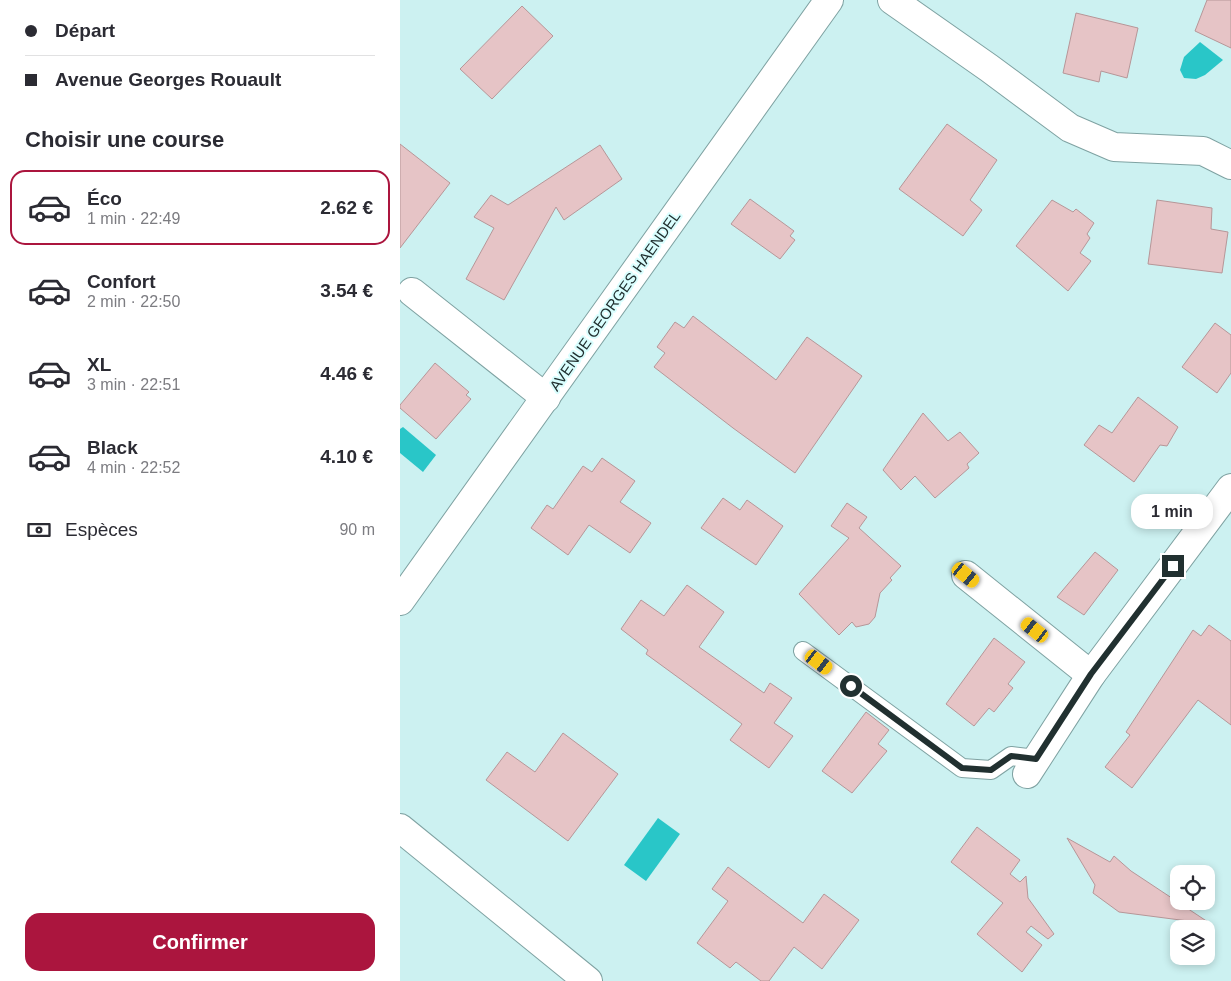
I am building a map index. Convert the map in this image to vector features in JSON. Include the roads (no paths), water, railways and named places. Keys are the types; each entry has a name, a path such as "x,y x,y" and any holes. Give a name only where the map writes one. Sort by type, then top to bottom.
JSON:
{"street":[{"name":"AVENUE GEORGES HAENDEL","path":"400,601 829,0"},
{"path":"892,0 1070,128 1114,147 1204,150 1231,164"},
{"path":"412,292 546,398"},
{"path":"1032,767 1091,674 1231,488"},
{"path":"966,575 1091,674"},
{"path":"400,828 588,981"}],"lane":[{"path":"803,650 962,768 991,770 1011,756 1032,767"}],"water":[{"path":"1200,42 1223,60 1205,75 1196,79 1184,78 1180,70 1184,57"},
{"path":"403,427 436,455 423,472 400,453 400,429"},
{"path":"658,818 680,834 646,881 624,865"}]}
